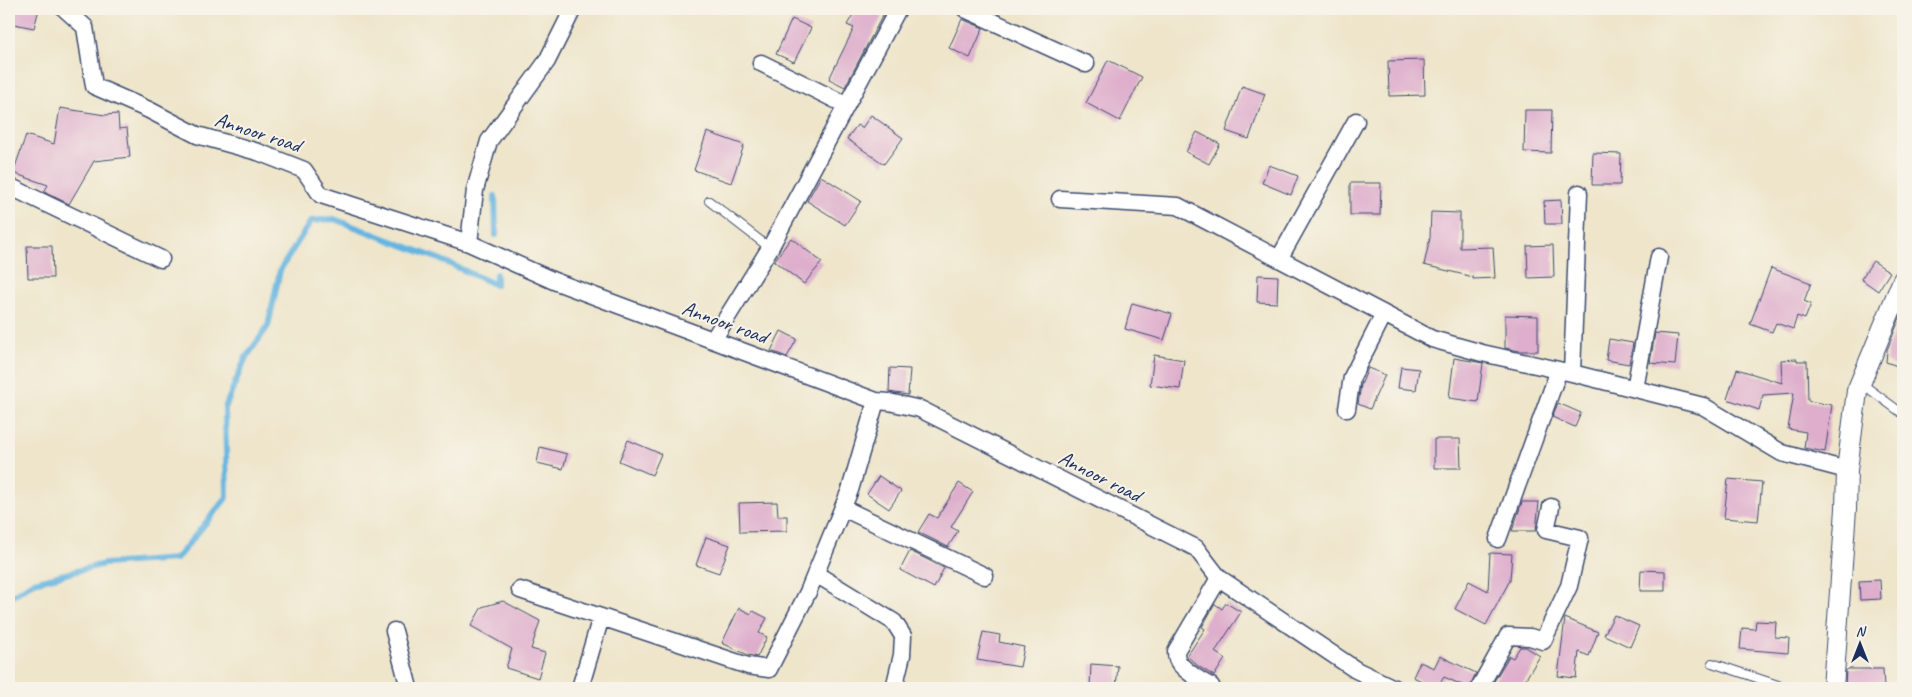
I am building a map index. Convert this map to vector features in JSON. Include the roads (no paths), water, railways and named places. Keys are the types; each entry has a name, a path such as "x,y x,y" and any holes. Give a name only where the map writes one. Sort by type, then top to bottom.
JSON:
{"street":[{"name":"Annoor road","path":"65,9 85,27 94,86 149,110 197,135 258,152 304,170 321,195 469,243 554,281 876,401 890,402 920,409 1196,548 1219,578 1356,670 1394,688"},
{"path":"469,243 475,190 489,141 548,61 573,9"},
{"path":"714,340 770,248 898,9"},
{"path":"965,9 1086,64"},
{"path":"761,63 846,105"},
{"path":"1279,259 1356,121"},
{"path":"9,186 161,259"},
{"path":"1498,539 1566,371 1578,193"},
{"path":"1060,199 1178,206 1432,339 1482,353 1566,371 1703,406 1782,453 1847,470"},
{"path":"1635,389 1659,257"},
{"path":"1833,688 1846,518 1847,470 1857,391 1903,280"},
{"path":"1347,409 1352,377 1384,314"},
{"path":"520,590 748,666 769,669 808,592 843,508 876,401"},
{"path":"1479,688 1508,636 1530,636 1543,641 1570,586 1580,538 1546,530 1551,507"},
{"path":"843,508 984,576"},
{"path":"816,574 894,622 903,636 902,655 894,688"},
{"path":"1212,688 1201,682 1180,664 1176,651 1219,578"},
{"path":"580,688 601,617"},
{"path":"394,631 409,688"}],"lane":[{"path":"709,201 770,248"},
{"path":"1861,383 1903,414"},
{"path":"1712,663 1778,685 1780,688"}],"waterway":[{"path":"495,196 496,235"},
{"path":"9,598 34,582 104,564 176,559 227,497 225,408 245,359 268,326 280,270 311,221 334,219 439,259 496,285 496,274"}]}
